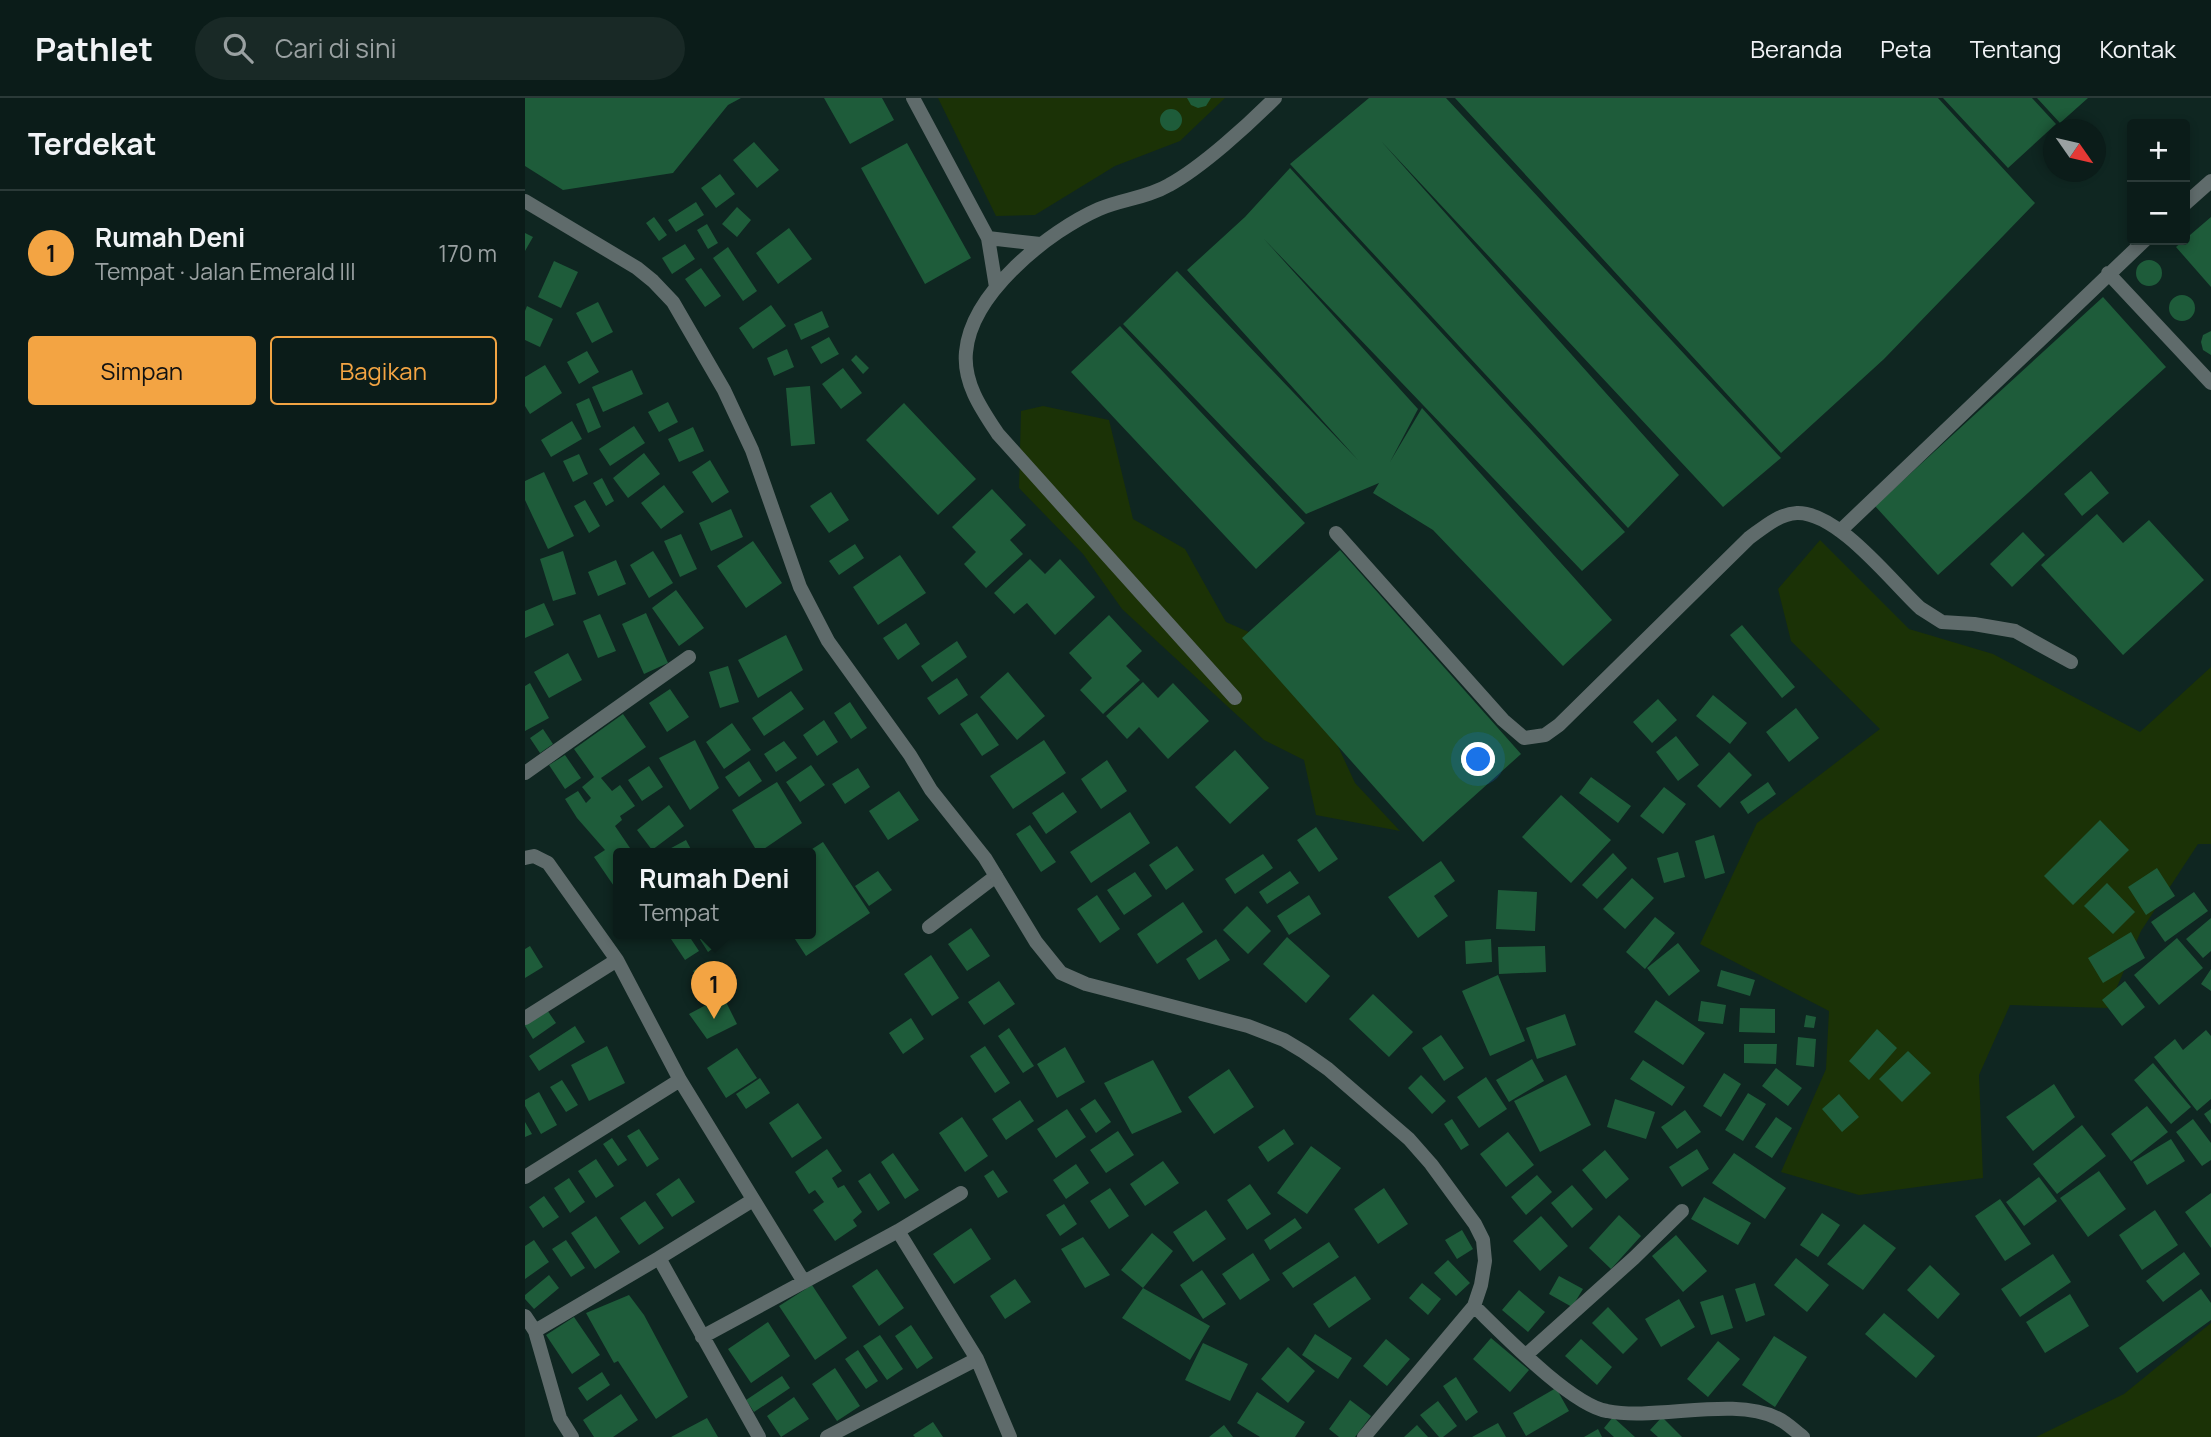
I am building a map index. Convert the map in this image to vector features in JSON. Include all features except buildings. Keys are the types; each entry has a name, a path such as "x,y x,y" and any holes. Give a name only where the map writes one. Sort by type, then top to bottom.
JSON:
{"street":[{"path":"912,98 988,238 996,287"},
{"path":"1235,698 998,434 972,391 967,373 966,352 971,334 996,287 1040,244 1100,209 1151,194 1171,184 1206,158 1275,98"},
{"path":"2190,200 2211,181"},
{"path":"525,201 637,268 673,302 724,390 752,450 800,587 819,625 910,755 931,790 974,843 1036,942 1057,969 1065,976 1098,988 1238,1023 1284,1040 1318,1060 1398,1128 1431,1164 1480,1232 1485,1261 1474,1306 1364,1437"},
{"path":"988,238 1040,244"},
{"path":"1840,531 2139,245"},
{"path":"2108,273 2211,383"},
{"path":"1336,533 1503,720 1524,738 1545,736 1559,725 1749,538 1767,524 1796,513 1810,515 1840,531 1930,616 1942,622 2015,631 2071,662"},
{"path":"525,773 689,657"},
{"path":"525,858 534,856 548,863 617,960 680,1080 804,1282"},
{"path":"929,927 996,876"},
{"path":"525,1018 617,960"},
{"path":"525,1177 680,1080"},
{"path":"702,1337 898,1231 961,1193"},
{"path":"535,1331 753,1200"},
{"path":"1526,1355 1682,1211"},
{"path":"898,1231 977,1359 1010,1437"},
{"path":"659,1258 759,1437"},
{"path":"1474,1306 1526,1355 1584,1403 1606,1411 1687,1412 1737,1408 1777,1417 1803,1437"},
{"path":"525,1315 535,1331 560,1418 572,1437"},
{"path":"827,1437 977,1359"}],"green space":[{"path":"938,98 1225,98 1180,141 1115,166 1035,215 996,216"},
{"path":"1043,406 1109,420 1133,519 1185,549 1226,622 1274,643 1313,692 1355,783 1400,831 1316,815 1304,760 1264,740 1122,609 1083,554 1019,488 1021,411"},
{"path":"1820,540 1909,629 1993,654 2140,732 2211,667 2211,844 2198,844 2141,931 2108,1008 2010,1005 1979,1075 1983,1178 1859,1195 1781,1172 1826,1069 1829,1011 1700,944 1757,823 1880,729 1791,641 1778,589"},
{"path":"2211,1323 2211,1437 2036,1437 2124,1394"}],"place":[{"name":"Rumah Deni","path":"714,1019"}]}
